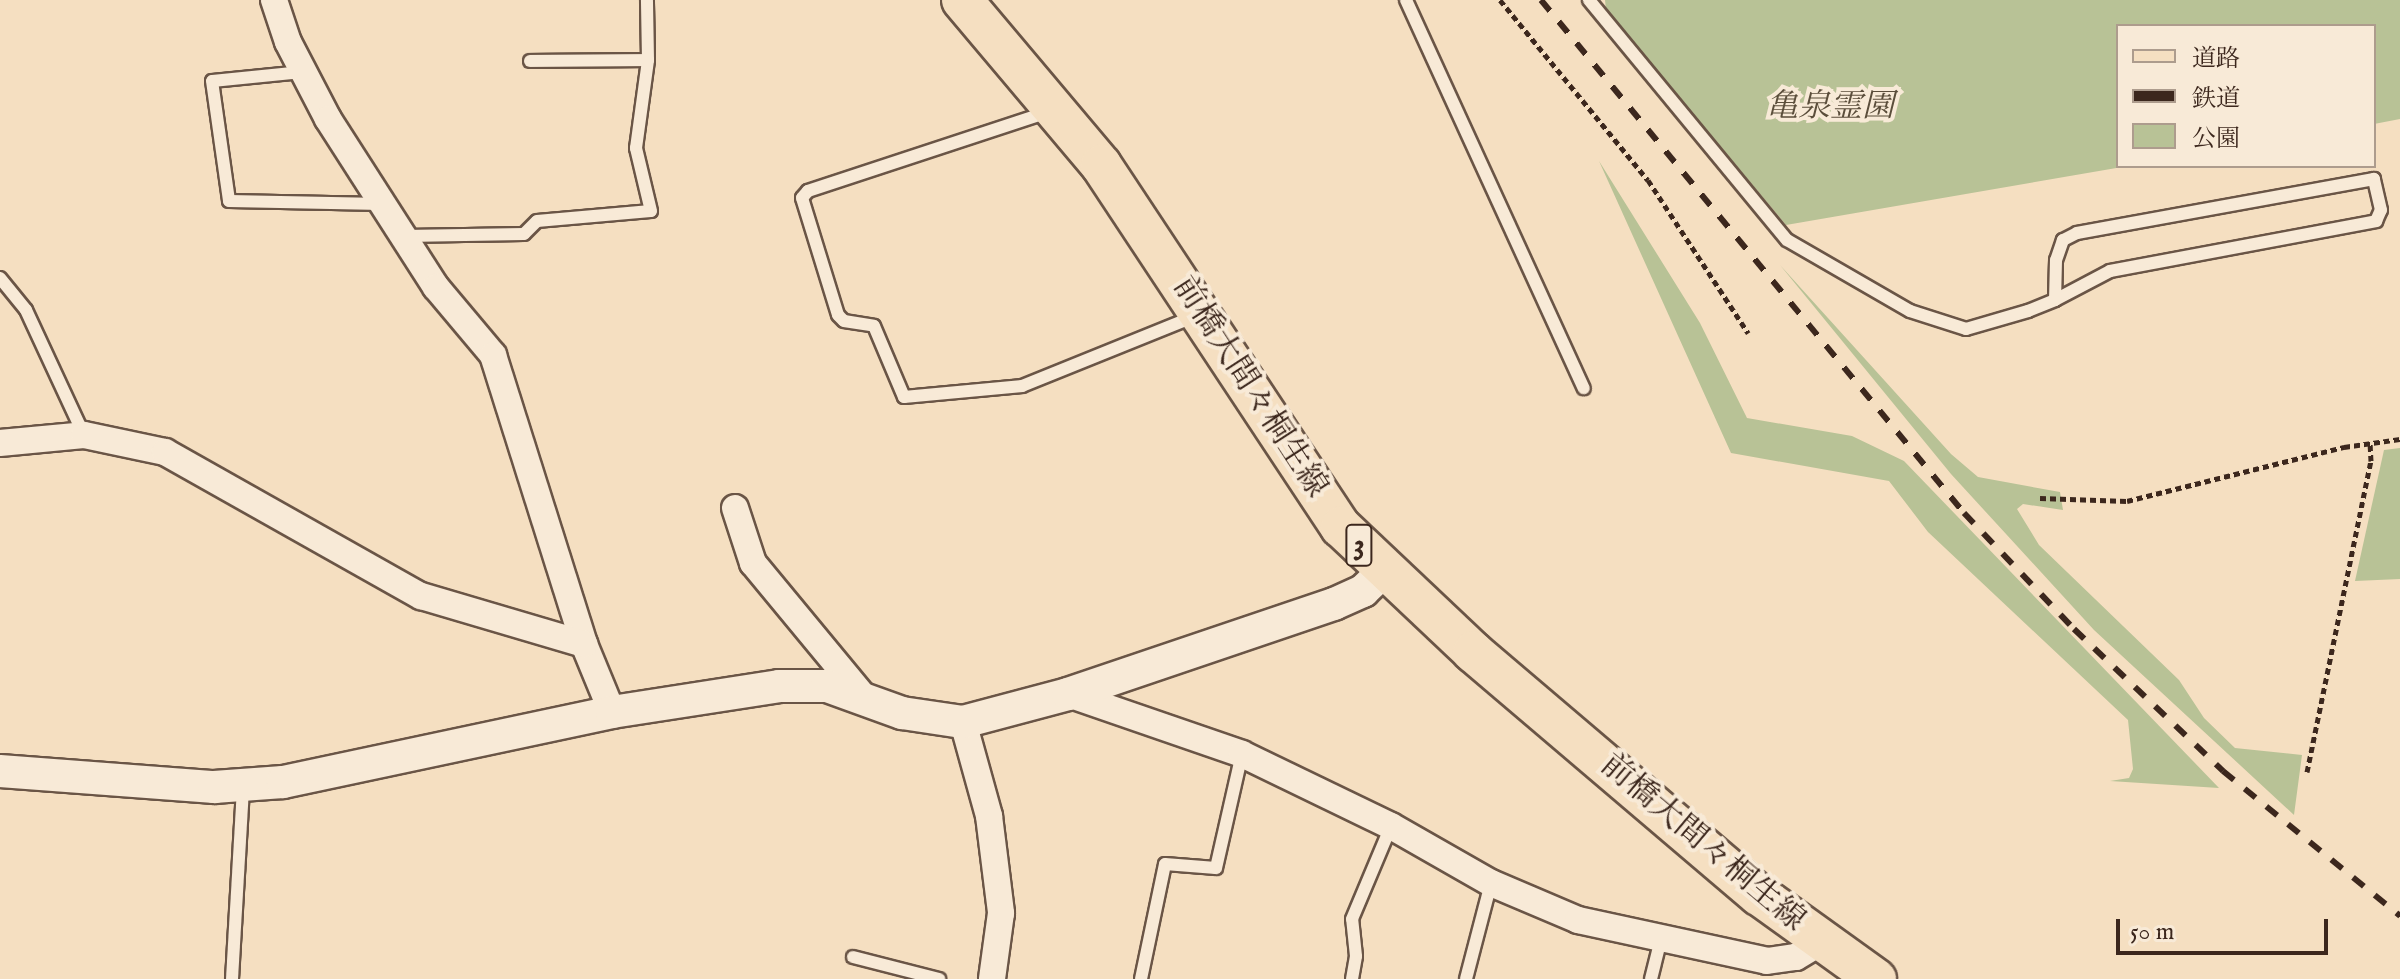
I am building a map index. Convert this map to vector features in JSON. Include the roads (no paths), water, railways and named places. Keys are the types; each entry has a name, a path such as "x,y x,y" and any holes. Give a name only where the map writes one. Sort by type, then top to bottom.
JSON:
{"main road":[{"name":"前橋大間々桐生線","path":"962,0 1057,108 1201,314 1303,475 1341,527 1473,652 1821,942 1876,979"}],"street":[{"path":"274,0 302,72 382,204 436,287 493,355 584,644 612,712"},
{"path":"0,443 84,435 165,452 421,596 584,644"},
{"path":"735,508 753,563 867,701"},
{"path":"0,771 243,785 283,782 612,712 779,686 827,686 902,713 963,722 1068,694 1334,604 1363,591 1385,570"},
{"path":"1068,694 1242,754 1391,826 1491,883 1578,920 1767,961 1796,957 1821,942"},
{"path":"963,722 989,816 1001,913 992,979"}],"lane":[{"path":"405,236 524,234 537,221 651,211 636,148 648,60 647,0"},
{"path":"1406,0 1584,388"},
{"path":"1589,0 1787,240 1910,311 1966,329 2055,300 2110,271 2376,221 2381,210 2374,179 2077,233 2063,240 2056,260 2055,300"},
{"path":"530,61 648,60"},
{"path":"302,72 212,81 229,201 382,204"},
{"path":"1057,108 808,191 802,198 838,315 844,321 874,326 904,397 1022,386 1201,314"},
{"path":"0,278 26,310 84,435"},
{"path":"1141,979 1165,864 1216,868 1242,754"},
{"path":"232,979 243,785"},
{"path":"1352,979 1356,956 1352,919 1391,826"},
{"path":"1466,979 1491,883"},
{"path":"1651,979 1661,939"},
{"path":"853,957 939,979"}],"railway":[{"path":"1541,0 1964,513 2074,629 2223,771 2400,916"}],"park label":[{"name":"亀泉霊園","path":"1830,108"}]}
